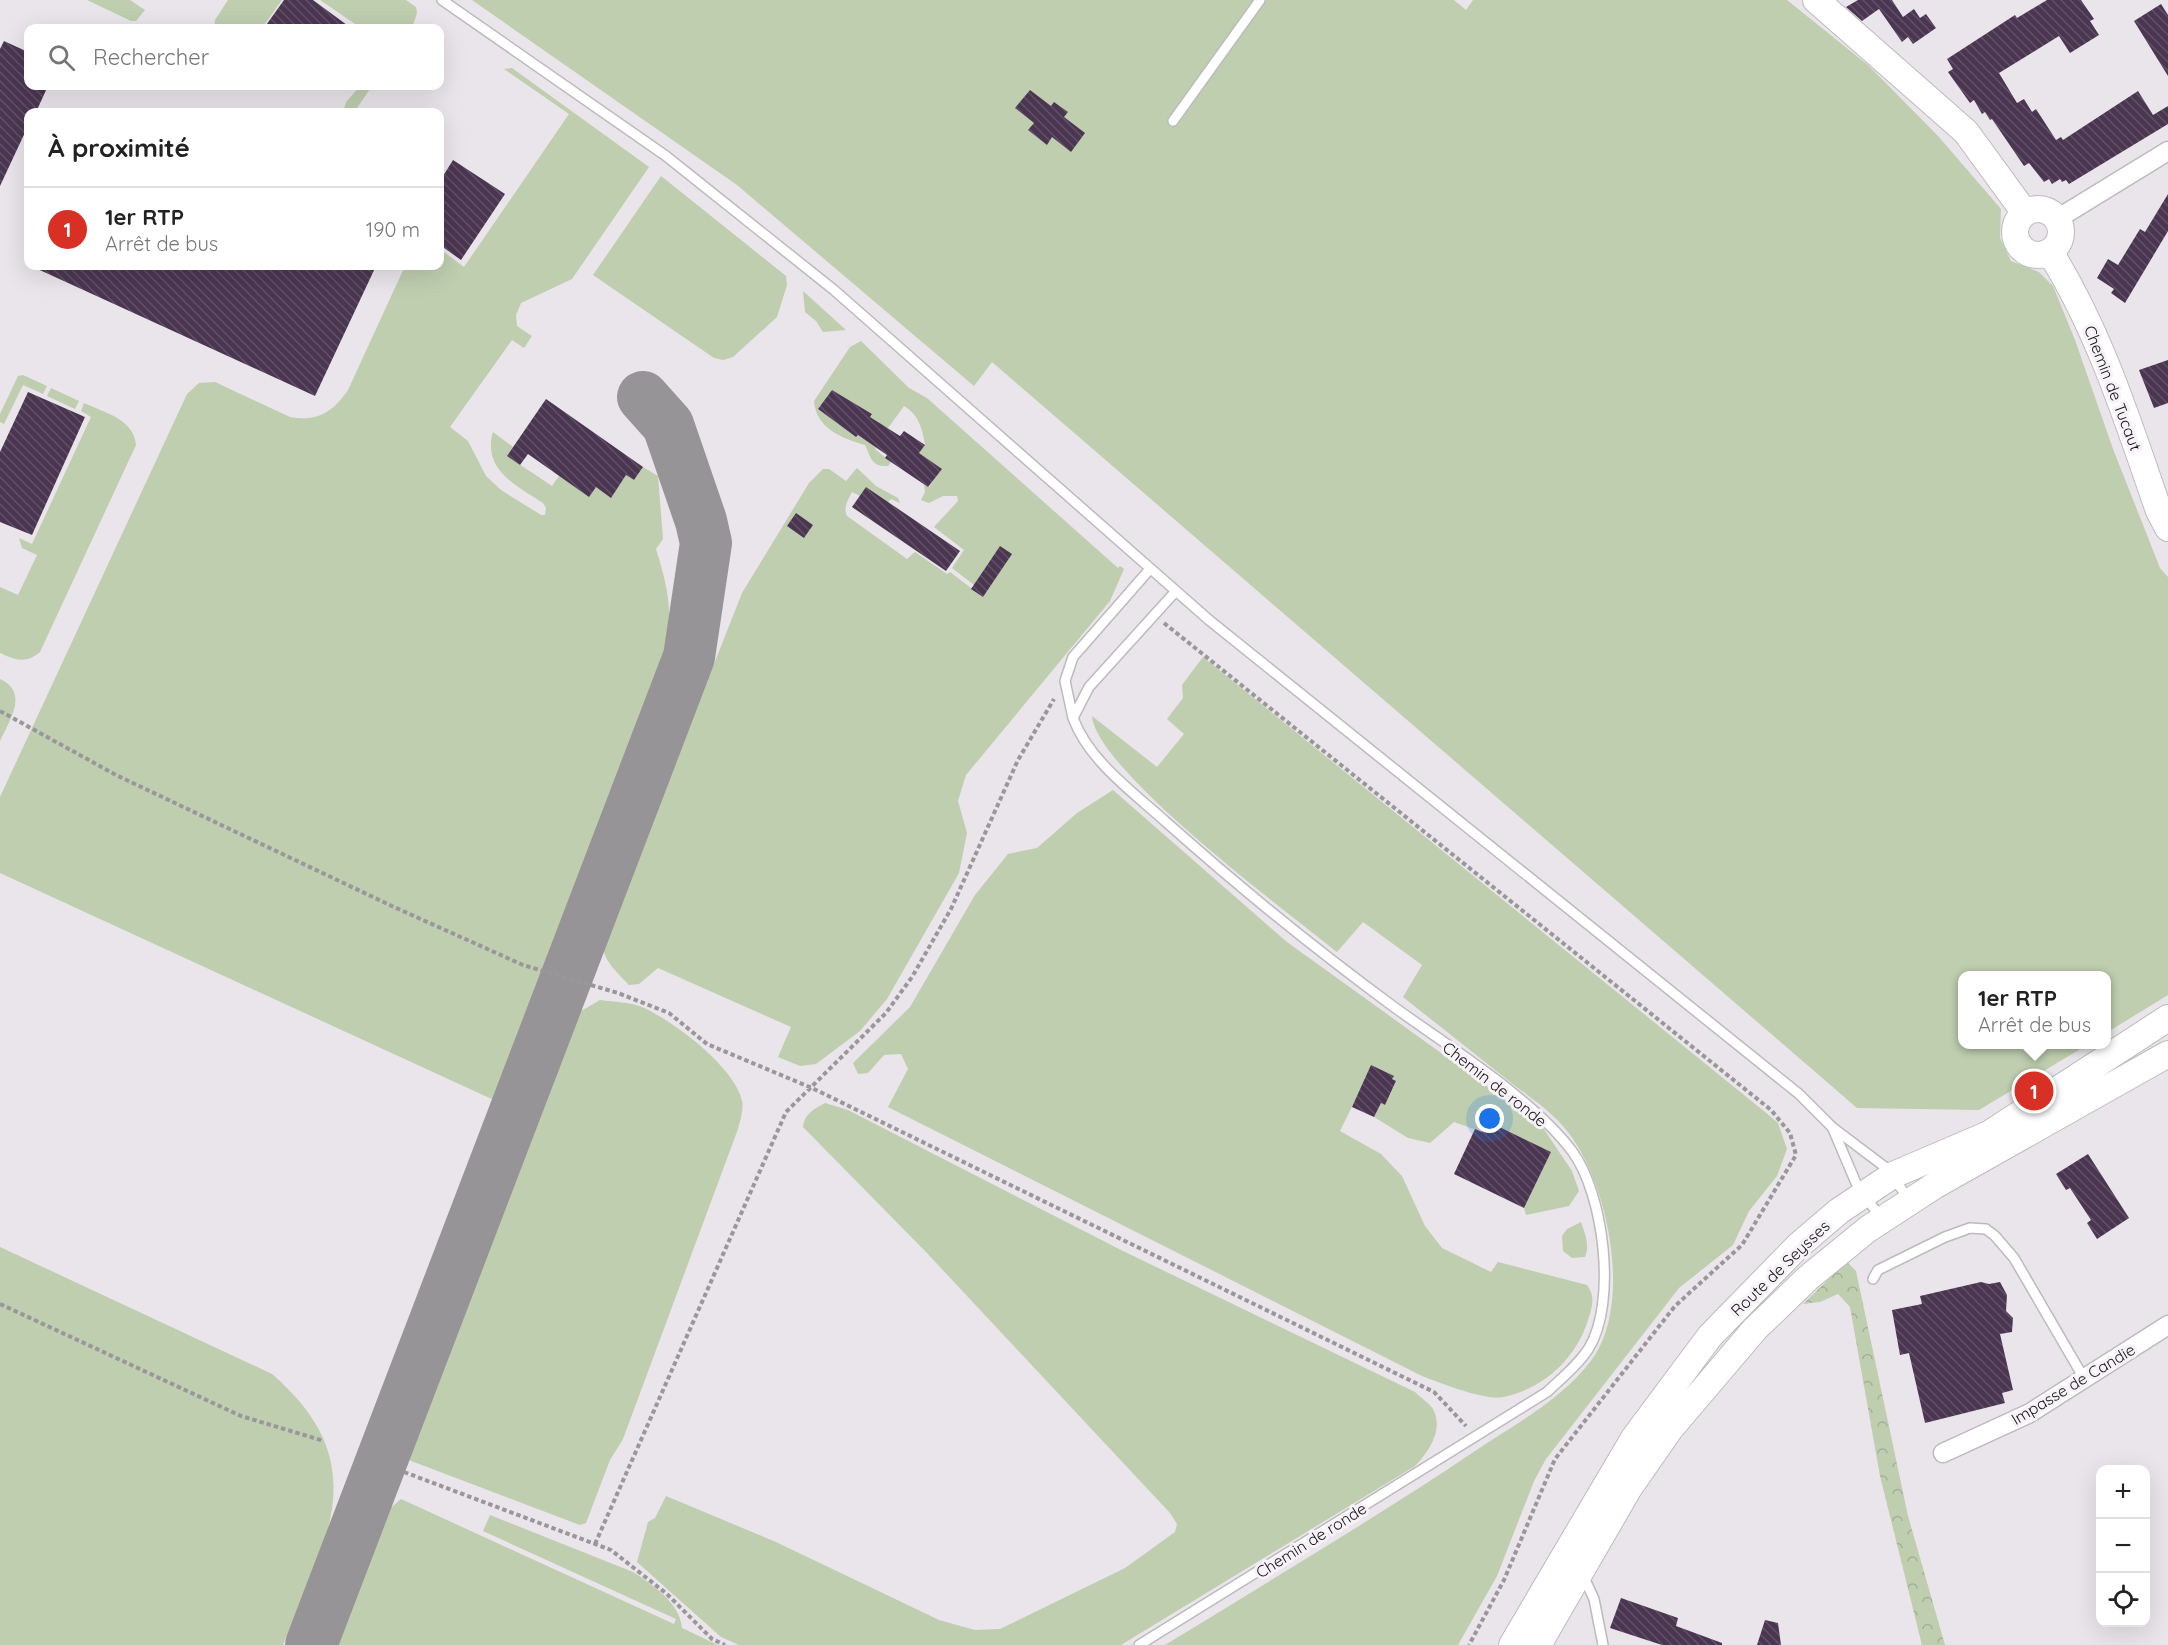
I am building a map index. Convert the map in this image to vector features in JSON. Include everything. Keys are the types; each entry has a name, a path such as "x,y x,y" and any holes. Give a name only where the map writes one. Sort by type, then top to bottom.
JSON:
{"main road":[{"path":"1816,0 1966,132 2025,213"},
{"path":"2042,209 2057,219 2061,236 2050,252 2033,255 2018,244 2015,226 2025,213 2042,209"},
{"name":"Chemin de Tucaut","path":"2050,252 2073,290 2102,352 2159,511 2168,528"},
{"name":"Route de Seysses","path":"1538,1645 1573,1564 1635,1446 1710,1336 1798,1246 1989,1134 2168,1018"},
{"name":"Route de Seysses","path":"1898,1187 2168,1054"},
{"name":"Route de Seysses","path":"1512,1645 1670,1429 1755,1329 1809,1277 1872,1204"}],"street":[{"path":"2057,219 2168,151"},
{"name":"Impasse de Candie","path":"1943,1453 2030,1413 2168,1325"}],"lane":[{"path":"442,0 666,156 834,290 1176,591 1799,1094 1898,1187"},
{"path":"1173,121 1260,0"},
{"path":"1065,681 1073,657 1150,569"},
{"path":"1073,718 1089,687 1176,591"},
{"name":"Chemin de ronde","path":"1065,681 1073,718 1080,736 1118,778 1222,872 1326,957 1521,1101 1558,1134 1573,1153 1586,1180 1600,1229 1603,1313 1590,1347 1547,1392 1139,1645"},
{"name":"Route de Seysses","path":"1898,1187 2004,1136 2168,1031"},
{"path":"1832,1127 1872,1204"},
{"path":"1873,1279 1878,1270 1945,1237 1970,1228 1986,1229 2014,1258 2085,1380"},
{"name":"Route de Seysses","path":"1764,1296 1772,1288"},
{"path":"1679,1396 1692,1378"},
{"path":"1573,1564 1594,1599 1603,1645"},
{"name":"Route de Seysses","path":"1524,1645 1573,1564"}],"path":[{"path":"1154,615 1772,1110 1790,1132 1796,1155 1742,1245 1675,1306 1555,1459 1504,1580 1469,1645"},
{"path":"595,1544 786,1112 886,1013 912,977 951,909 1018,760 1065,681"},
{"path":"0,711 116,775 522,965 618,993 669,1013 707,1044 812,1088 1434,1392 1477,1437"},
{"path":"0,1304 242,1416 324,1441"},
{"path":"404,1472 611,1550 639,1569 712,1639 725,1645"}],"green space":[{"path":"87,0 130,0 145,10 136,21 131,21"},
{"path":"228,0 282,0 265,24 214,24"},
{"path":"320,0 406,0 416,7 417,13 413,24 355,24"},
{"path":"472,0 1454,0 1466,10 1473,0 1787,0 1869,66 1938,136 2001,209 2000,238 2011,261 2039,272 2053,286 2160,568 2168,577 2168,995 2111,1030 2111,971 1958,971 1958,1049 2080,1049 1979,1110 1857,1108 992,362 974,386 737,185"},
{"path":"512,68 649,167 572,279 521,303 516,315 517,326 532,336 524,348 512,340 450,427 468,441 486,476 501,490 541,515 545,515 546,508 543,503 513,483 497,467 491,445 493,432 513,447 507,456 552,486 559,476 596,487 611,497 626,475 634,480 643,467 658,476 663,539 656,549 666,585 669,614 666,643 656,679 496,1101 0,873 0,797 187,394 199,383 215,382 290,417 308,418 324,414 348,390 403,270 444,270 444,252 464,267 569,114 504,69"},
{"path":"356,90 369,90 357,108 344,108 346,102"},
{"path":"661,176 786,276 787,285 777,317 733,357 723,360 714,358 593,275"},
{"path":"803,291 846,330 823,332 816,321 805,312"},
{"path":"861,341 909,388 927,398 1118,568 1120,566 1124,569 1110,601 966,775 958,801 967,833 959,873 887,999 860,1031 816,1064 800,1066 778,1057 791,1027 658,968 639,984 629,985 609,962 603,946 742,593 809,483 823,469 829,469 846,481 857,468 876,486 898,498 900,503 891,499 888,502 866,487 860,496 852,492 846,504 846,513 907,559 915,552 947,574 950,572 983,597 1003,567 991,559 974,585 952,568 964,550 934,527 958,501 957,496 943,496 929,503 921,500 925,492 924,484 929,487 941,469 919,453 925,444 921,427 913,413 904,406 875,446 876,450 891,462 888,466 875,463 865,445 839,435 819,418 814,401 850,347","holes":["832,390 872,414 870,417 878,422 865,440 858,435 856,437 818,409"]},
{"path":"23,375 47,386 43,394 23,385 4,424 0,422 0,414 18,376"},
{"path":"51,388 79,401 75,409 47,396"},
{"path":"84,403 124,423 134,436 136,445 40,652 30,658 16,659 0,653 0,587 18,595 37,555 22,548 19,538 32,544 91,417 81,411"},
{"path":"1203,657 1765,1112 1778,1123 1787,1149 1777,1176 1749,1211 1733,1245 1679,1288 1546,1459 1534,1481 1497,1576 1458,1645 1165,1645 1399,1501 1551,1400 1590,1362 1604,1338 1611,1308 1613,1276 1610,1241 1603,1207 1592,1175 1578,1147 1562,1125 1544,1108 1403,997 1422,965 1363,922 1337,952 1198,840 1125,770 1102,740 1092,716 1157,767 1184,734 1167,719 1183,698 1182,685"},
{"path":"0,679 14,691 15,707 0,741"},
{"path":"1113,790 1287,942 1541,1125 1572,1171 1579,1191 1569,1206 1526,1215 1524,1208 1551,1152 1487,1122 1482,1132 1454,1122 1430,1143 1408,1138 1374,1117 1381,1103 1385,1105 1396,1082 1392,1079 1393,1076 1372,1066 1340,1131 1381,1154 1402,1176 1425,1226 1442,1248 1491,1272 1498,1262 1587,1285 1592,1294 1592,1302 1583,1334 1566,1359 1544,1379 1518,1393 1495,1398 1463,1391 1422,1376 888,1107 908,1069 901,1054 884,1055 868,1073 858,1074 853,1063 910,1007 975,895 1008,854 1037,848 1077,813"},
{"path":"600,1000 642,1007 685,1033 728,1074 742,1101 742,1115 623,1439 610,1460 586,1523 580,1525 406,1459 576,1014"},
{"path":"825,1103 848,1110 1123,1251 1415,1392 1433,1409 1436,1417 1436,1432 1430,1447 1415,1466 1121,1645 739,1645 721,1637 637,1562 648,1522 655,1518 666,1496 776,1542 939,1620 975,1630 1000,1629 1125,1568 1175,1532 1177,1524 1170,1513 925,1251 803,1127 808,1115"},
{"path":"1581,1222 1587,1248 1585,1257 1572,1258 1563,1251 1562,1236 1567,1229"},
{"path":"0,1247 272,1374 304,1407 324,1440 333,1472 333,1504 326,1537 314,1571 283,1645 0,1645"},
{"path":"1848,1263 1856,1271 1908,1516 1945,1645 1922,1645 1880,1476 1850,1307 1838,1294 1820,1302 1803,1304"},
{"path":"401,1499 674,1624 676,1619 483,1531 490,1515 633,1572 657,1589 671,1603 682,1628 718,1645 335,1645 386,1512"}],"building":[{"path":"284,0 313,0 346,24 267,24"},
{"path":"1858,0 1892,0 1903,17 1914,9 1920,18 1926,14 1936,28 1913,44 1908,37 1902,42 1879,9 1862,21 1846,7"},
{"path":"2047,0 2081,0 2094,19 2090,21 2099,35 2070,53 2059,36 1999,73 2017,103 2024,99 2032,112 2036,109 2056,140 2061,137 2063,140 2138,91 2153,115 2168,106 2168,124 2069,184 2066,180 2062,182 2060,179 2052,184 2049,179 2044,182 2029,163 2024,166 1992,119 1990,120 1985,112 1982,114 1974,100 1970,103 1948,72 1953,69 1947,59 2015,15 2017,18"},
{"path":"2161,4 2168,15 2168,76 2134,21"},
{"path":"4,41 24,50 24,90 46,90 38,108 24,108 24,135 0,186 0,49"},
{"path":"1030,90 1051,106 1054,102 1068,112 1064,117 1085,133 1071,152 1052,137 1047,145 1028,130 1034,123 1015,108"},
{"path":"453,160 505,194 461,260 444,248 444,175"},
{"path":"2168,194 2168,231 2125,303 2111,293 2114,289 2097,278 2108,259 2118,265 2140,229 2145,232"},
{"path":"40,270 374,270 315,396"},
{"path":"2168,360 2168,403 2154,408 2139,370"},
{"path":"832,390 872,414 870,417 900,436 904,431 925,445 919,453 942,469 928,487 885,458 887,455 858,435 856,437 818,409"},
{"path":"28,392 85,417 32,535 0,522 0,452"},
{"path":"546,399 643,467 634,480 626,475 611,498 596,487 589,497 528,454 520,465 507,456"},
{"path":"866,487 960,551 946,571 852,507"},
{"path":"796,513 813,525 804,538 787,526"},
{"path":"1000,546 1012,554 983,597 971,589"},
{"path":"1371,1065 1394,1076 1392,1079 1396,1081 1385,1105 1381,1103 1374,1117 1352,1107"},
{"path":"1487,1121 1551,1152 1524,1208 1454,1174 1475,1129 1482,1132"},
{"path":"2088,1154 2129,1218 2097,1239 2087,1223 2091,1220 2070,1188 2066,1190 2056,1174"},
{"path":"1981,1282 1989,1284 2000,1282 2007,1295 2006,1311 2013,1318 2012,1332 2000,1334 2013,1390 2002,1393 2005,1403 1925,1423 1909,1353 1900,1355 1892,1310 1922,1304 1920,1296"},
{"path":"1621,1598 1678,1618 1676,1626 1722,1643 1722,1645 1662,1645 1610,1628"},
{"path":"1765,1620 1778,1623 1781,1645 1757,1645"}],"taxiway":[{"path":"311,1645 689,657 706,543 701,521 668,425 643,397"}],"place":[{"name":"1er RTP","path":"2034,1091"}]}
